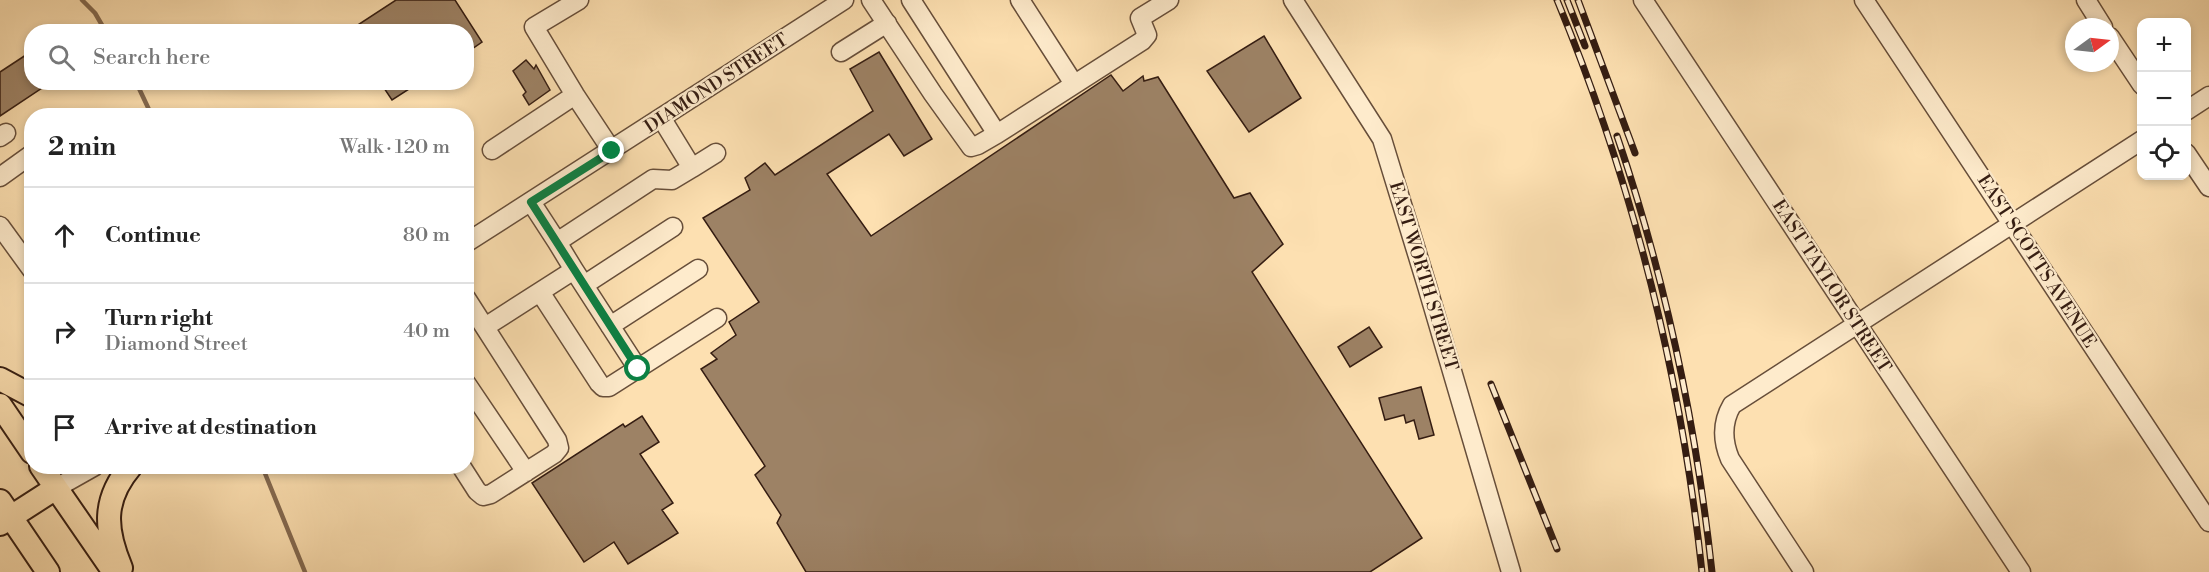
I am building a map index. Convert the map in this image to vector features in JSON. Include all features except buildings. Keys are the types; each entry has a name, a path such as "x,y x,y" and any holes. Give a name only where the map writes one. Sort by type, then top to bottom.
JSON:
{"main road":[{"path":"0,379 24,392"},
{"path":"0,405 24,440"},
{"path":"46,474 114,572"},
{"path":"123,572 112,545 108,523 111,499 126,474"},
{"path":"48,572 4,514 56,488"}],"street":[{"path":"811,0 816,18"},
{"name":"DIAMOND STREET","path":"474,238 844,0"},
{"path":"871,0 971,147 998,134 1142,41 1147,35 1140,18 1169,0"},
{"path":"911,0 998,134"},
{"path":"1020,0 1074,84"},
{"name":"EAST WORTH STREET","path":"1293,0 1372,121 1385,148 1511,572"},
{"name":"EAST TAYLOR STREET","path":"1643,0 2021,572"},
{"name":"EAST SCOTTS AVENUE","path":"1864,0 2209,522"},
{"path":"2085,0 2097,18"},
{"path":"570,2 534,27 612,151"},
{"path":"841,52 886,23"},
{"path":"2119,50 2137,78"},
{"path":"933,94 959,76"},
{"path":"492,150 575,95"},
{"path":"2191,108 2209,96"},
{"path":"662,119 692,168"},
{"path":"1804,572 1730,459 1724,439 1724,426 1732,405 2137,143"},
{"path":"558,242 653,179 672,180 716,153"},
{"path":"2191,159 2209,187"},
{"path":"0,177 24,160"},
{"path":"531,202 638,369"},
{"path":"0,226 24,259"},
{"path":"485,327 540,292 579,277 673,227"},
{"path":"610,326 698,269"},
{"path":"540,292 603,387 609,387 717,318"},
{"path":"466,474 483,496 491,494 554,454 558,448 556,440 474,310"},
{"path":"474,395 526,472"},
{"path":"56,488 81,474"}],"waterway":[{"path":"82,0 95,13 101,24"},
{"path":"140,90 148,108"},
{"path":"265,474 305,572"}],"railway":[{"path":"1557,0 1609,139 1650,281 1681,425 1702,572"},
{"path":"1567,0 1585,46"},
{"path":"1578,0 1635,153"},
{"path":"1617,136 1650,243 1688,406 1712,572"},
{"path":"1491,384 1557,549"}],"route":[{"path":"612,151 531,202 638,369"}]}
